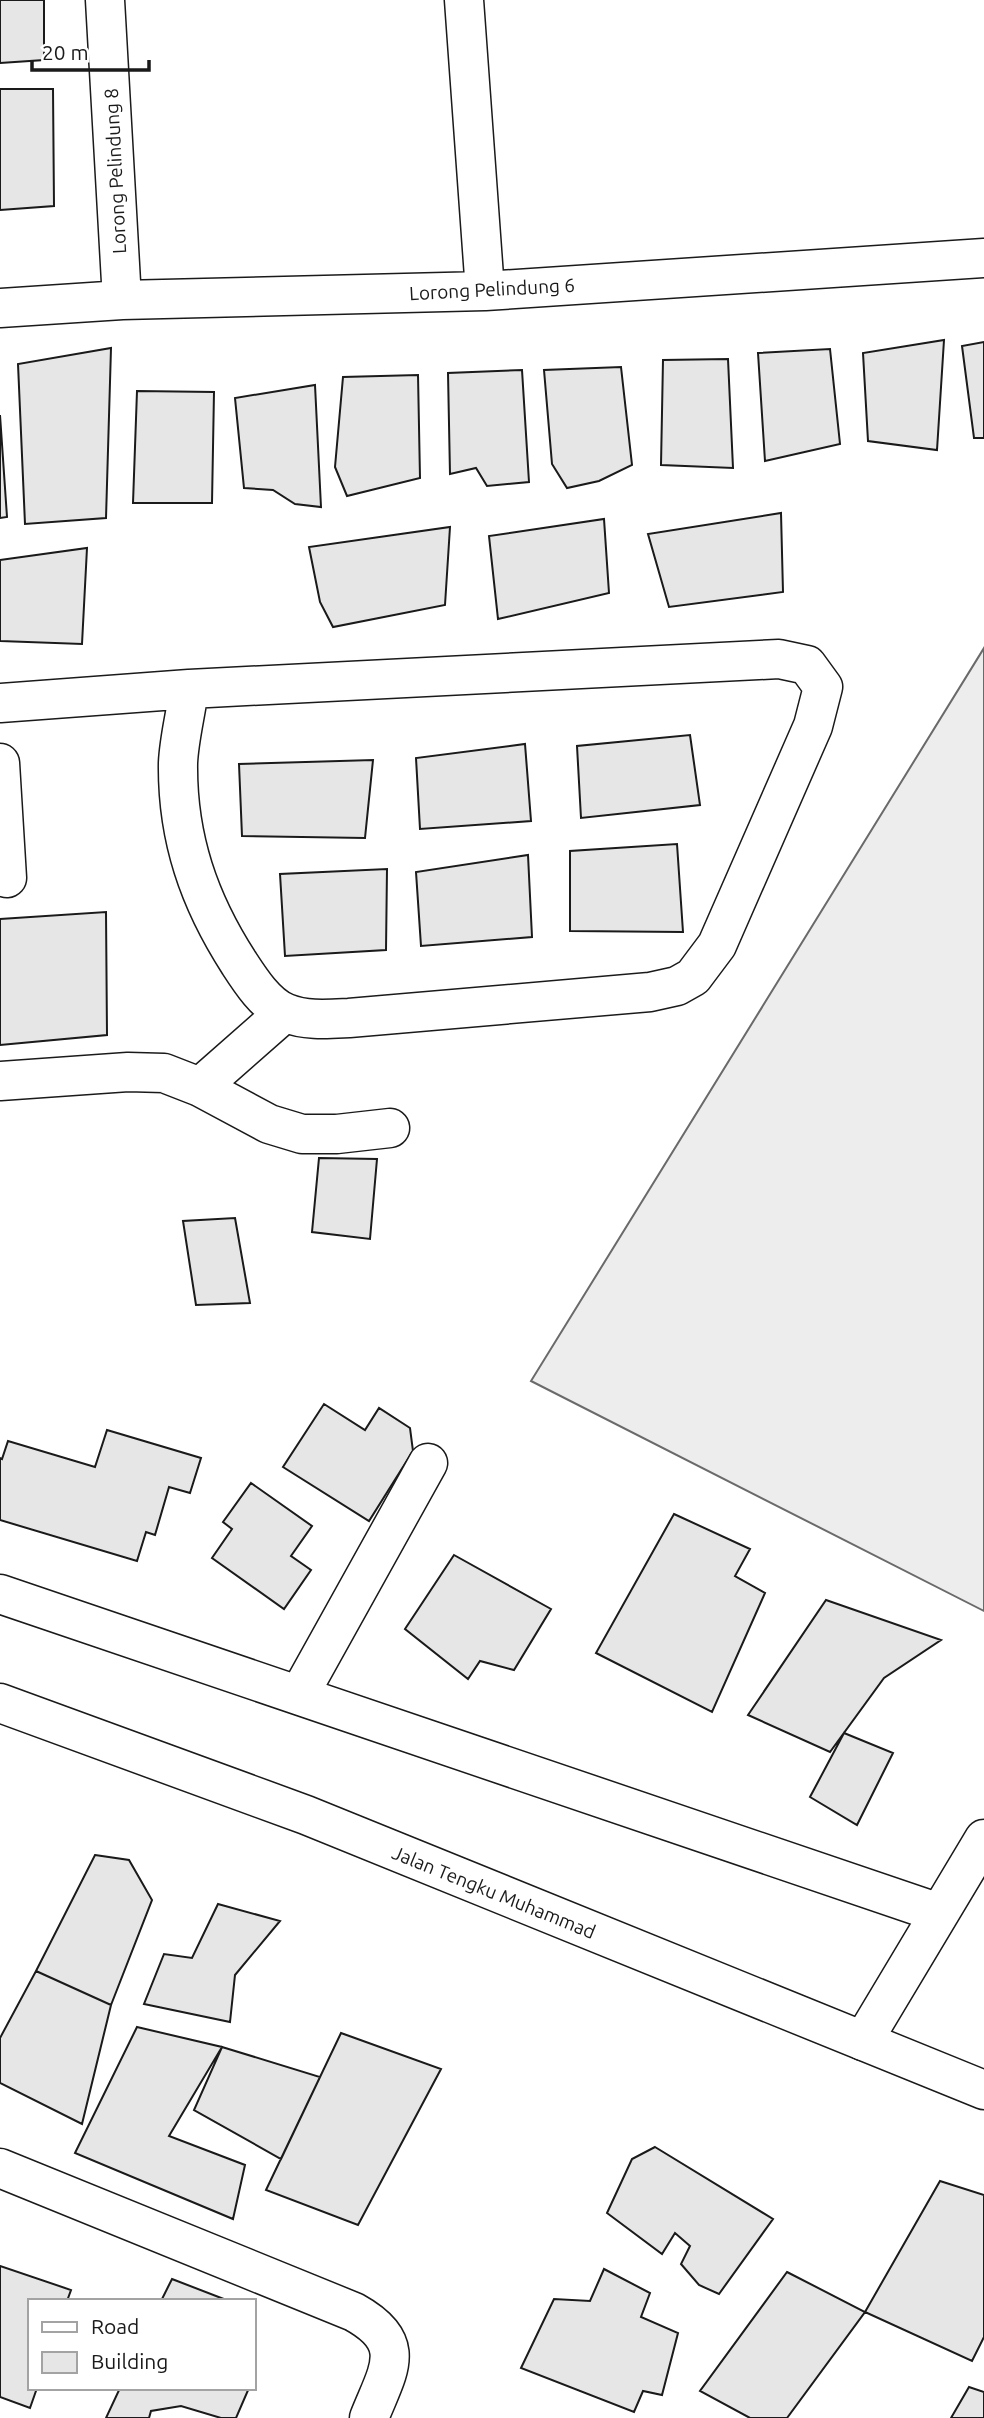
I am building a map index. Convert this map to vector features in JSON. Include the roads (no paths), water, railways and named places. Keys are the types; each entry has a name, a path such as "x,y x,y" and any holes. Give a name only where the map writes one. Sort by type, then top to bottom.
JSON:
{"street":[{"name":"Lorong Pelindung 8","path":"105,0 121,300"},
{"path":"464,0 485,291"},
{"name":"Lorong Pelindung 6","path":"0,308 121,300 485,291 984,258"},
{"path":"0,703 189,689 779,659 807,665 823,687 813,726 717,945 693,977 677,986 650,992 312,1019 284,1013 265,996 229,947 188,857 181,819 178,761 189,689"},
{"path":"0,763 7,878"},
{"path":"200,1087 284,1013"},
{"path":"0,1081 128,1072 164,1073 200,1087 269,1124 302,1134 337,1134 390,1128"},
{"path":"299,1695 428,1463"},
{"path":"0,1594 939,1913"},
{"name":"Jalan Tengku Muhammad","path":"0,1703 306,1815 984,2091"},
{"path":"863,2041 984,1839"},
{"path":"0,2168 354,2312 372,2322 385,2337 391,2353 387,2374 369,2418"}]}
